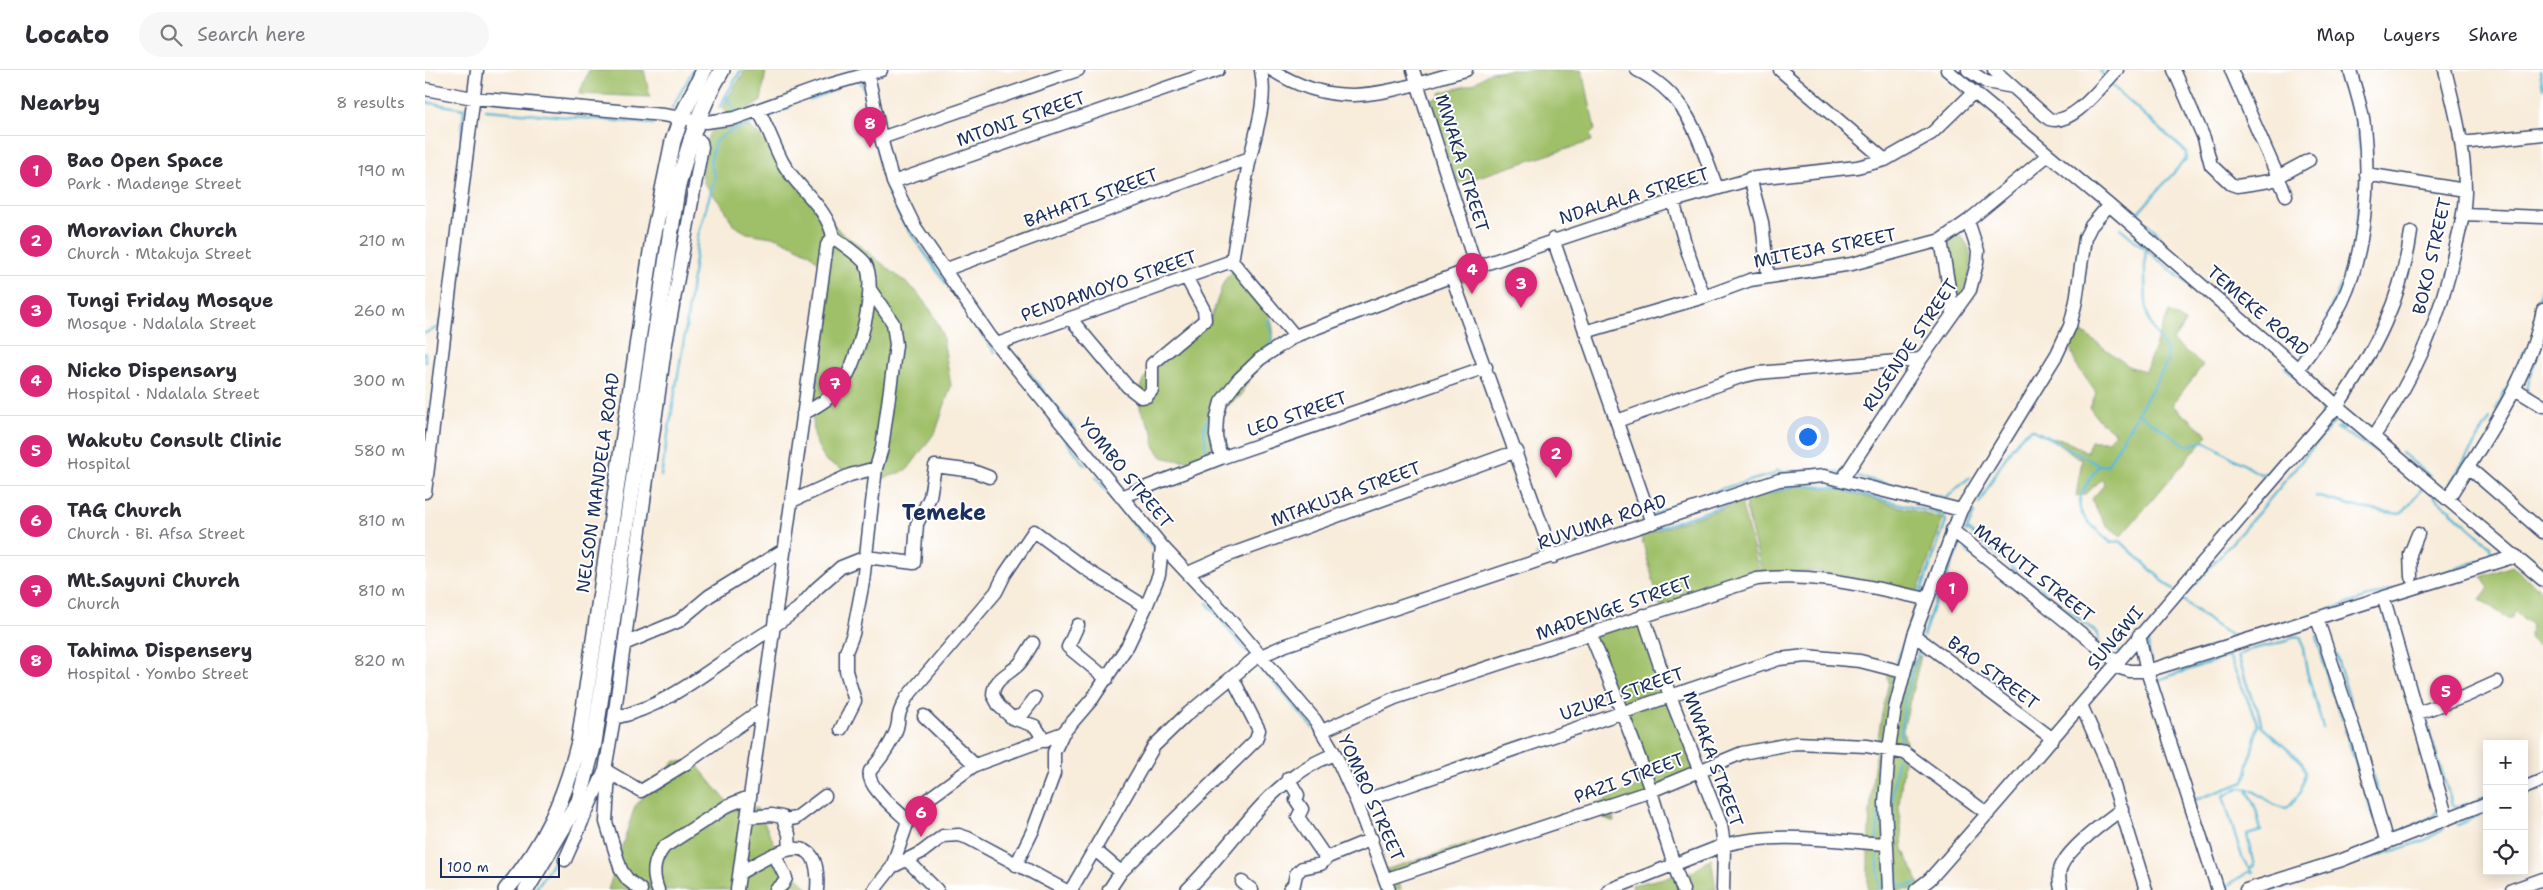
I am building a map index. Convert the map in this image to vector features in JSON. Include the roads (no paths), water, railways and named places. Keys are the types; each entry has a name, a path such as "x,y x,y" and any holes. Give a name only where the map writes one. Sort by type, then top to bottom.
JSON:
{"main road":[{"name":"NELSON MANDELA ROAD","path":"506,890 545,836 568,783 579,742 653,238 671,151 681,118 704,70"},
{"name":"NELSON MANDELA ROAD","path":"526,890 579,801 587,777 597,724 677,190 690,138 710,89 722,70"}],"street":[{"path":"425,492 445,345 477,70"},
{"path":"425,90 473,98 697,121 727,120 881,70"},
{"path":"881,138 1078,70"},
{"name":"MTONI STREET","path":"893,182 1218,70"},
{"path":"1261,70 1264,91 1263,108 1250,158 1232,261 1295,336"},
{"path":"1272,70 1303,87 1322,93 1347,97 1379,94 1466,70"},
{"name":"MWAKA STREET","path":"1413,70 1476,267"},
{"path":"1637,70 1661,84 1673,94 1692,125 1717,188"},
{"path":"1780,70 1885,160"},
{"name":"TEMEKE ROAD","path":"1947,70 2109,206 2298,369 2337,406 2543,580"},
{"path":"1968,70 1986,82 2013,87"},
{"path":"1994,70 2049,119 2060,121 2076,113 2115,73"},
{"path":"2174,70 2204,138 2211,165 2231,184 2237,186 2270,181 2309,160"},
{"path":"2231,70 2286,195"},
{"path":"2298,369 2321,337 2345,292 2359,250 2366,174 2364,125 2350,70"},
{"name":"BOKO STREET","path":"2374,436 2397,402 2425,351 2446,293 2463,214 2465,190 2462,143 2445,70"},
{"name":"YOMBO STREET","path":"868,74 881,138 893,182 910,218 944,270 997,344 1162,546 1260,656 1322,731 1335,754 1357,803 1372,838 1388,885"},
{"name":"NDALALA STREET","path":"1221,458 1216,436 1217,417 1221,402 1260,359 1295,336 1553,239 1750,178 1857,167 1885,160 1932,133 1974,92"},
{"path":"758,110 783,163 831,226 833,237 865,263 870,280 862,336 852,369 836,392 803,414"},
{"path":"2462,143 2543,134"},
{"path":"641,890 627,880 621,870 606,822 607,771 664,357 702,148 701,142 690,138"},
{"name":"MITEJA STREET","path":"1585,332 1768,276 1852,264 1941,240 1968,221 2048,155"},
{"name":"BAHATI STREET","path":"944,270 1250,158"},
{"path":"2366,174 2465,190"},
{"path":"1750,178 1762,222 1768,276"},
{"path":"1673,201 1704,297"},
{"path":"1889,890 1885,803 1889,749 1903,672 1914,635 1961,510 2057,354 2070,326 2076,301 2085,238 2091,226 2109,206"},
{"path":"2463,214 2543,217"},
{"name":"RUSENDE STREET","path":"1842,480 1921,359 1970,290 1977,263 1976,239 1968,221"},
{"name":"SUNGWI","path":"1916,890 1930,879 1988,814 2337,406 2360,373 2399,292 2411,232"},
{"path":"737,890 827,245 833,237"},
{"path":"1553,239 1652,523"},
{"path":"1941,240 1953,312"},
{"name":"PENDAMOYO STREET","path":"997,344 1232,261"},
{"path":"1071,318 1127,386 1141,397 1147,396 1152,390 1152,364 1205,320 1204,310 1186,277"},
{"path":"1452,277 1517,451 1553,557"},
{"path":"841,729 855,701 845,661 854,628 867,557 876,468 883,448 896,345 893,323 869,288"},
{"path":"2448,499 2515,389 2539,329 2543,310"},
{"path":"1617,422 1740,377 1758,373 1921,359"},
{"name":"LEO STREET","path":"1121,497 1221,458 1486,367"},
{"path":"2515,389 2543,406"},
{"name":"MTAKUJA STREET","path":"1188,573 1229,555 1517,451"},
{"path":"613,718 633,714 663,700 774,627 798,609 816,589 841,568 867,557 914,563 917,524 930,496 935,466 973,471 989,477"},
{"path":"2468,467 2543,532"},
{"path":"792,501 837,481 876,468"},
{"name":"RUVUMA ROAD","path":"1071,890 1154,746 1232,677 1260,656 1286,645 1374,615 1553,557 1779,480 1814,476 1842,480 1893,495 1961,510"},
{"name":"MAKUTI STREET","path":"1952,530 2116,664"},
{"path":"908,821 874,786 869,778 870,771 892,736 898,724 897,718 910,692 996,592 1005,574 1034,531 1087,570 1146,607"},
{"path":"2411,577 2410,554 2418,534"},
{"path":"1016,864 1033,830 1054,774 1053,752 1063,733 1107,679 1129,646 1159,575 1162,546"},
{"path":"624,644 679,621 709,596 785,549"},
{"path":"2116,664 2129,671 2317,618 2516,556"},
{"name":"MADENGE STREET","path":"1322,731 1395,698 1757,579 1795,576 1817,577 1927,599"},
{"path":"2384,598 2447,818"},
{"name":"MWAKA STREET","path":"1643,615 1670,696 1721,826 1724,845 1723,890"},
{"path":"2317,618 2359,745 2387,843"},
{"path":"1078,625 1068,647 1107,679"},
{"path":"1591,635 1623,712 1683,890"},
{"name":"BAO STREET","path":"1914,635 2053,738"},
{"path":"2139,636 2146,665 2218,890"},
{"path":"1033,643 1021,662 1008,670 994,689 996,702 1012,718 1035,726 1045,741"},
{"path":"2126,651 2146,665"},
{"name":"UZURI STREET","path":"1357,803 1726,675 1779,659 1806,656 1860,661 1903,672"},
{"path":"1109,890 1121,872 1256,740 1259,730 1232,677"},
{"path":"2418,713 2466,696 2497,682"},
{"path":"1012,718 1022,715 1035,698"},
{"path":"2081,705 2107,763 2146,890"},
{"path":"607,771 641,791 685,764 761,710"},
{"path":"924,716 975,765"},
{"path":"874,890 892,867 908,821 928,798 975,765 1063,733"},
{"name":"PAZI STREET","path":"1388,885 1651,791 1742,754 1796,743 1867,746 1889,749 1912,757 1988,814"},
{"path":"1187,890 1288,778 1312,763 1335,754"},
{"path":"565,860 607,771"},
{"path":"1288,778 1298,795 1296,800 1303,809 1298,817 1300,822 1327,858"},
{"path":"2528,786 2543,780"},
{"path":"784,820 796,818 825,796"},
{"path":"658,890 653,871 657,856 664,847 729,805 749,797"},
{"path":"2246,890 2342,860 2483,804"},
{"path":"2061,890 2059,878 2063,862 2085,839 2122,809"},
{"path":"747,817 778,815 784,820 790,849"},
{"path":"892,867 908,861 943,836 952,834 967,838 1065,890"},
{"path":"1289,890 1298,872 1306,866 1321,864 1327,858 1372,838"},
{"path":"1609,890 1741,840 1769,838 1887,844"},
{"path":"740,873 774,854 790,849 807,851 816,861 818,867 817,890"},
{"path":"1095,850 1121,872"},
{"path":"774,854 785,878 783,884 776,890"},
{"path":"908,861 937,890"},
{"path":"2512,890 2543,879"}],"waterway":[{"path":"672,108 693,70"},
{"path":"719,108 741,70"},
{"path":"2100,70 2105,78"},
{"path":"2342,70 2345,88 2355,116 2360,149"},
{"path":"2540,70 2543,88"},
{"path":"860,81 866,93"},
{"path":"2110,84 2186,152 2186,159 2138,213 2160,235 2159,243"},
{"path":"809,100 836,89"},
{"path":"726,96 737,114"},
{"path":"425,102 464,109 459,167"},
{"path":"767,117 790,107"},
{"path":"486,110 653,124"},
{"path":"661,476 686,327 698,236 715,177 710,163 715,141 730,131 760,120"},
{"path":"874,135 887,189 901,219 947,285"},
{"path":"671,281 684,200 690,179"},
{"path":"2354,244 2359,199"},
{"path":"2120,228 2196,291"},
{"path":"2327,316 2346,274 2353,249"},
{"path":"1979,504 2010,451 2025,433 2032,429 2099,465 2107,466 2167,363 2164,345 2151,326 2148,315 2145,286 2146,250 2151,254"},
{"path":"2537,310 2543,278"},
{"path":"425,333 439,327 440,319"},
{"path":"1266,348 1273,339 1268,320"},
{"path":"980,332 995,352"},
{"path":"2526,392 2543,336"},
{"path":"2496,410 2525,350"},
{"path":"425,353 425,362"},
{"path":"1015,355 1075,430"},
{"path":"2285,367 2319,398 2322,416"},
{"path":"1207,459 1204,427 1215,400"},
{"path":"2525,400 2525,403 2543,413"},
{"path":"2137,413 2188,446 2204,441 2260,474 2270,473"},
{"path":"2341,416 2353,427 2337,428 2394,462 2410,476 2426,483 2435,497 2490,546 2491,557 2153,667 2148,645 2153,631 2260,511 2338,417 2341,416"},
{"path":"1049,418 1085,465"},
{"path":"2450,484 2490,419"},
{"path":"2402,453 2430,476"},
{"path":"2099,465 2083,491 2080,500 2080,508 2083,515 2111,543 2120,541 2173,590"},
{"path":"1653,514 1724,488 1774,474 1777,470 1782,472 1821,470"},
{"path":"1829,471 1841,472"},
{"path":"1851,475 1946,498 1970,477"},
{"path":"1096,478 1157,552"},
{"path":"1743,499 1800,485 1837,488 1943,515 1946,521 1920,594"},
{"path":"2316,496 2361,508 2399,514 2402,513 2424,486"},
{"path":"1640,534 1728,504"},
{"path":"1966,532 1974,513"},
{"path":"1968,530 2017,572"},
{"path":"1923,636 1932,609 1961,543"},
{"path":"1554,548 1566,545"},
{"path":"1967,549 1968,552 1991,568"},
{"path":"1536,555 1547,550"},
{"path":"2029,580 2096,632 2099,640"},
{"path":"2178,596 2213,624 2236,638"},
{"path":"1207,603 1246,651"},
{"path":"1897,663 1916,605"},
{"path":"2382,605 2442,804 2433,816 2394,835 2389,830 2336,655 2329,646 2321,623 2382,605"},
{"path":"2223,885 2224,888 2248,872 2253,872 2243,860 2223,796 2240,788 2248,789 2275,805 2287,808 2301,792 2305,773 2302,762 2262,727 2258,710 2251,697 2238,656 2248,650 2287,641 2293,636 2301,637 2307,672 2323,727"},
{"path":"2317,636 2329,685 2343,720"},
{"path":"1900,741 1905,698 1920,646"},
{"path":"2109,648 2120,652"},
{"path":"2229,656 2258,725 2244,782 2195,800 2155,681 2229,656"},
{"path":"1259,665 1313,728"},
{"path":"1890,703 1894,677"},
{"path":"2424,715 2452,804 2456,806 2468,804"},
{"path":"2026,779 2076,722"},
{"path":"2345,730 2373,816"},
{"path":"1880,790 1881,757"},
{"path":"1897,758 1892,798 1898,886"},
{"path":"2247,790 2256,809 2261,831 2247,835 2254,866 2251,867"},
{"path":"2476,802 2483,798"},
{"path":"1877,840 1879,811"},
{"path":"2458,825 2483,813"},
{"path":"2273,890 2423,841 2444,829"},
{"path":"535,890 563,848"},
{"path":"1877,848 1880,889"},
{"path":"1932,886 1940,877"},
{"path":"1898,884 1908,886 1916,883"}],"place":[{"name":"Tahima Dispensery","path":"870,148"},
{"name":"Nicko Dispensary","path":"1472,294"},
{"name":"Tungi Friday Mosque","path":"1521,308"},
{"name":"Mt.Sayuni Church","path":"835,408"},
{"name":"Moravian Church","path":"1556,478"},
{"name":"Bao Open Space","path":"1952,613"},
{"name":"Wakutu Consult Clinic","path":"2446,716"},
{"name":"TAG Church","path":"921,837"}],"district":[{"name":"Temeke","path":"944,512"}]}
